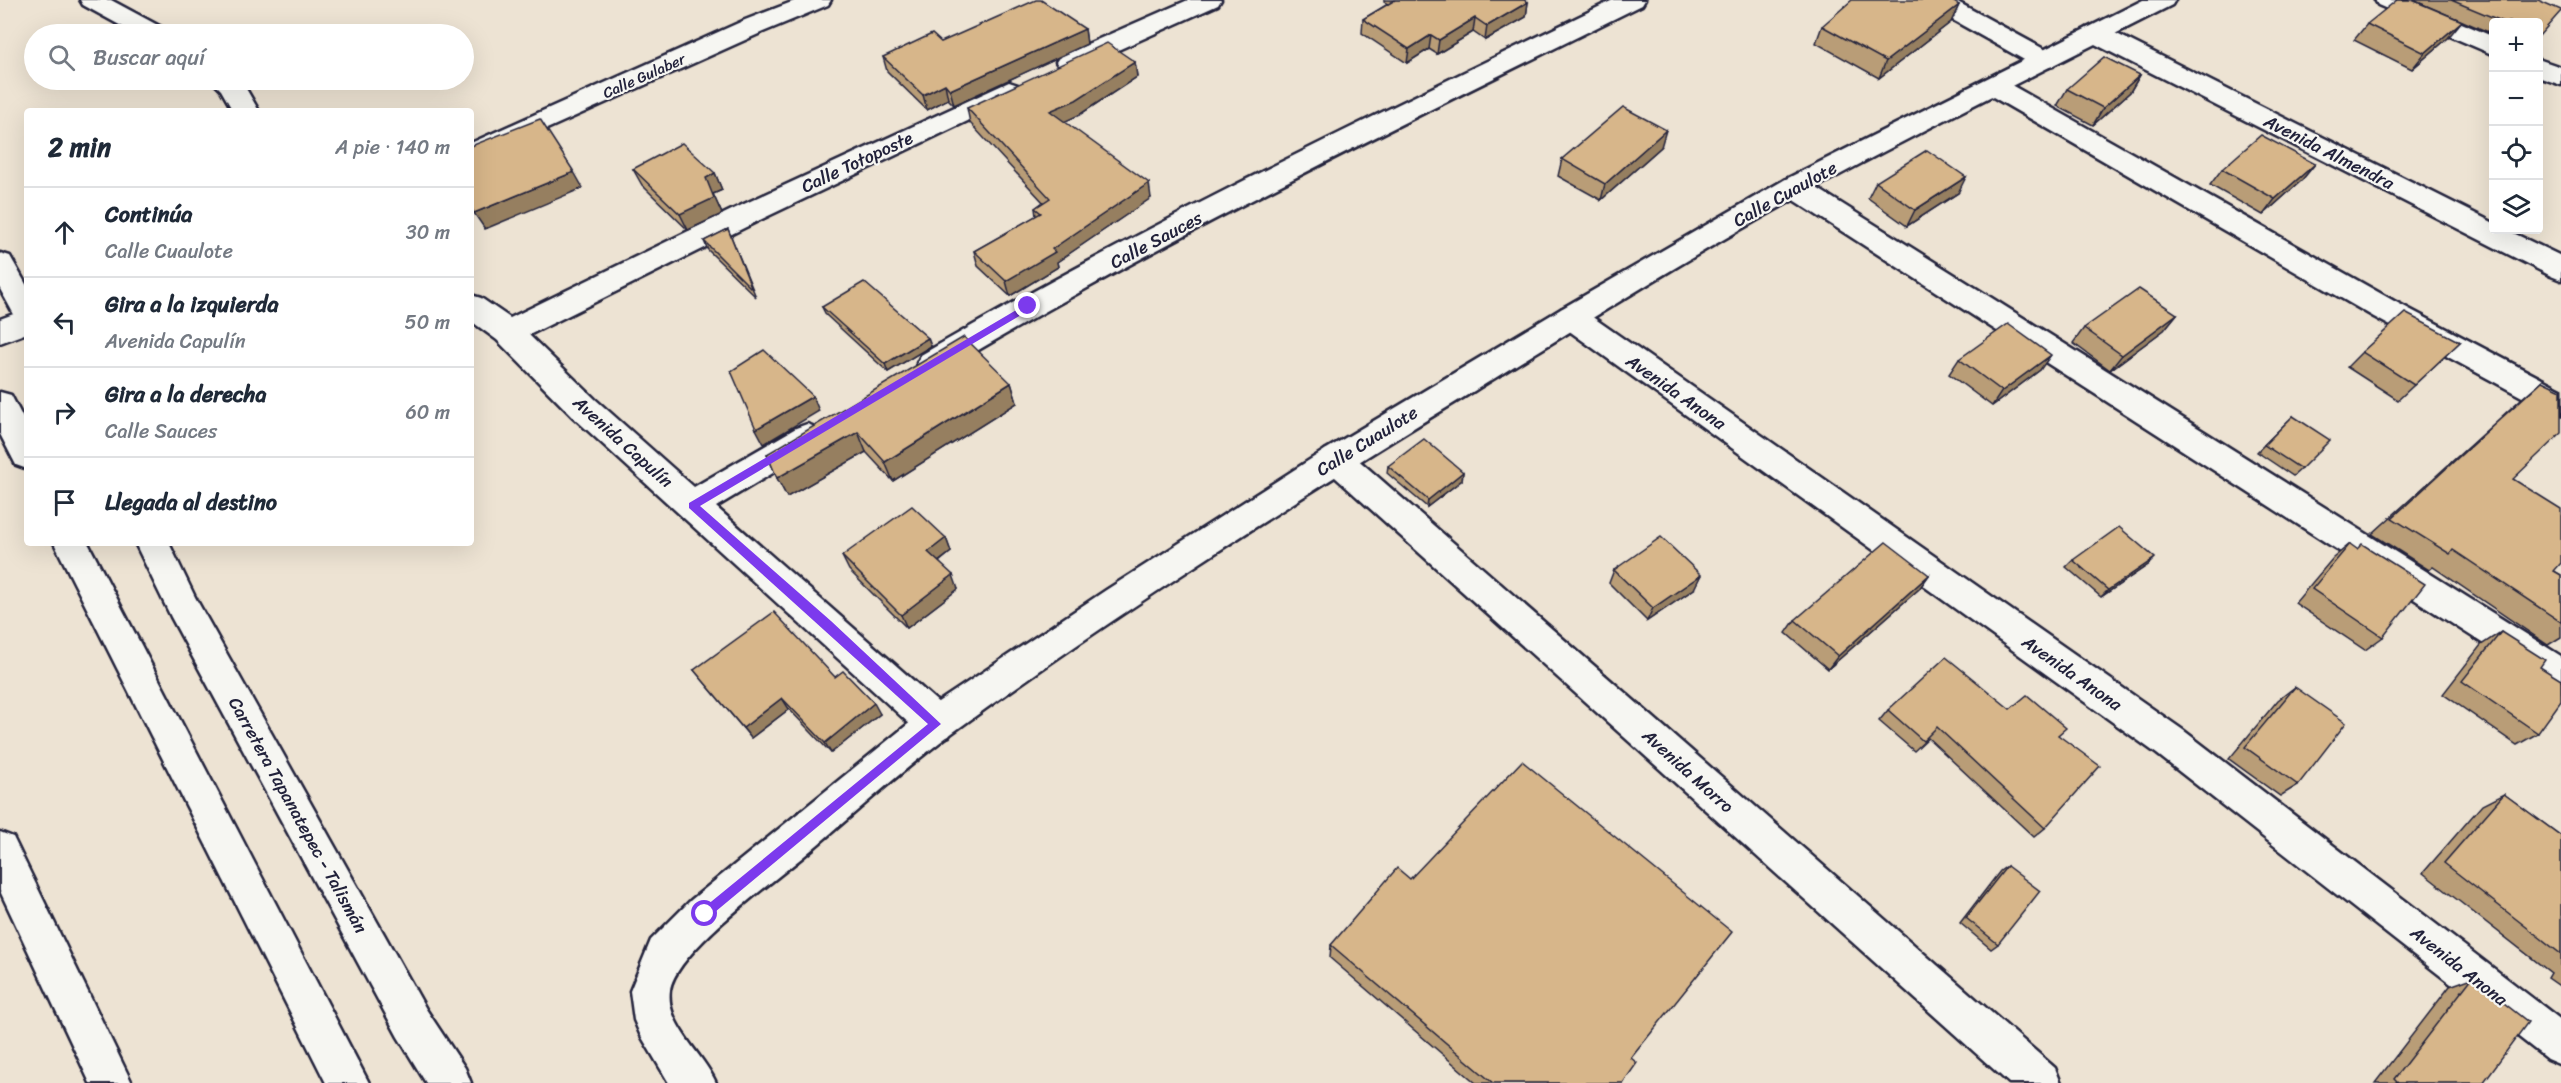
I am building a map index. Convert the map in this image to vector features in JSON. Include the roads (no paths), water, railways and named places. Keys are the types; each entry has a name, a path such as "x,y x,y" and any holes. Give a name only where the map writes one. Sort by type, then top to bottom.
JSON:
{"main road":[{"path":"92,0 136,24"},
{"name":"Calle Gulaber","path":"474,153 754,26 819,0"},
{"name":"Calle Totoposte","path":"508,332 754,211 1042,75 1209,0"},
{"name":"Calle Sauces","path":"906,379 1028,306 1290,168 1633,0"},
{"path":"1935,0 2044,60"},
{"name":"Calle Cuaulote","path":"695,1083 677,1060 654,1020 650,991 665,954 705,914 936,724 1118,600 1335,459 1571,317 1794,187 2163,0"},
{"path":"2387,0 2489,45"},
{"name":"Avenida Almendra","path":"2096,34 2561,269"},
{"path":"2543,69 2561,77"},
{"path":"1995,87 2384,309 2561,403"},
{"path":"234,90 244,108"},
{"path":"1794,187 2561,675"},
{"path":"6,274 24,307"},
{"name":"Avenida Capulín","path":"474,308 508,332 584,408 828,624 936,724"},
{"name":"Avenida Anona","path":"1571,317 2170,742 2561,1045"},
{"path":"0,332 24,321"},
{"path":"0,404 24,450"},
{"path":"692,505 825,427"},
{"name":"Avenida Morro","path":"1335,459 2040,1083"},
{"path":"73,546 348,1083"},
{"name":"Carretera Tapanatepec - Talismán","path":"153,546 183,607 401,1002 450,1083"},
{"path":"0,850 111,1083"}]}
